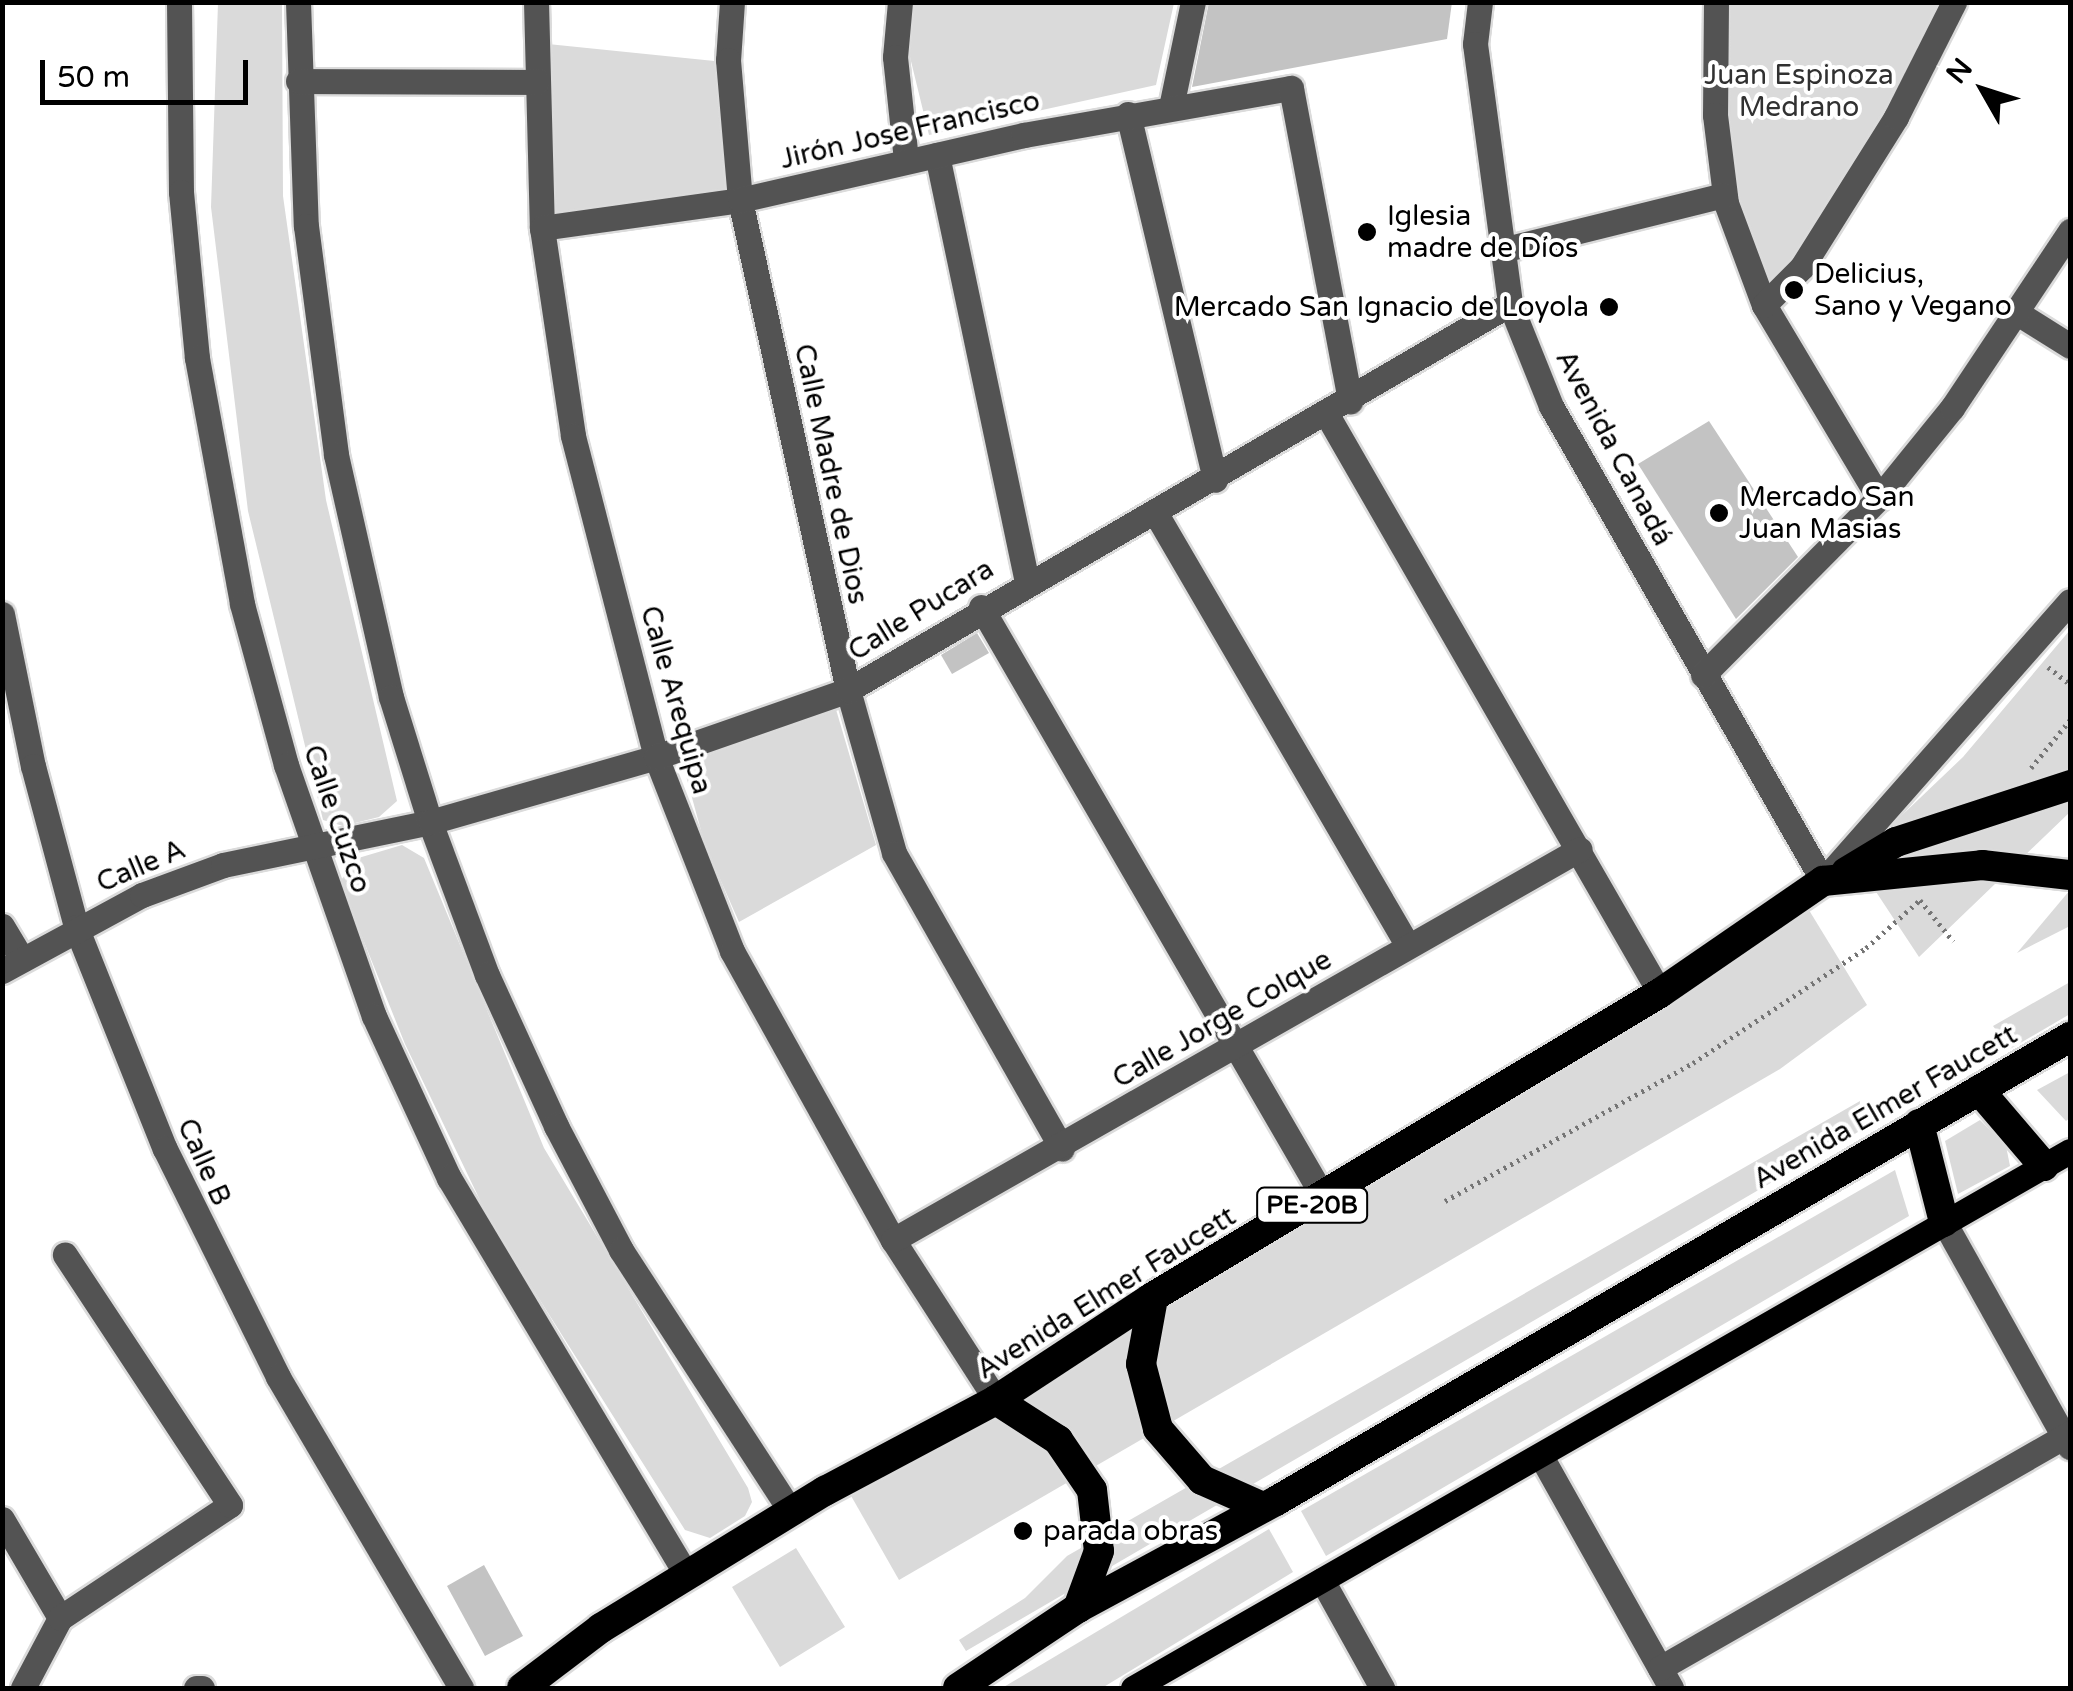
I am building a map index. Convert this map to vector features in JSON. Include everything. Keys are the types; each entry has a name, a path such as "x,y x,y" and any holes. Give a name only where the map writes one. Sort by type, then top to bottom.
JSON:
{"highway":[{"path":"1832,879 1896,842 2070,785"},
{"path":"1832,879 2004,865 2070,875"},
{"name":"Avenida Elmer Faucett","path":"522,1688 601,1628 790,1512 996,1400 1153,1298 1660,993 1832,879"},
{"name":"Avenida Elmer Faucett","path":"958,1688 1078,1608 1264,1507 2070,1037"},
{"path":"1978,1090 2057,1158"},
{"path":"1918,1124 1944,1222"},
{"path":"1153,1298 1141,1364 1158,1429 1202,1480 1264,1507"},
{"path":"996,1400 1058,1440 1092,1490 1100,1551 1078,1608"}],"main road":[{"path":"1133,1688 1542,1458 2057,1158"}],"street":[{"name":"Calle Cuzco","path":"179,2 181,192 209,440 250,636 313,844 374,1016 449,1178 686,1576"},
{"path":"298,2 306,226 336,455 386,679 430,822 487,975 556,1126 622,1250 790,1512"},
{"name":"Calle Arequipa","path":"536,2 542,228 573,436 656,757 732,951 893,1240 996,1400"},
{"name":"Calle Madre de Dios","path":"732,2 728,60 740,200 848,690 894,853 1062,1149"},
{"path":"900,2 896,57 906,160"},
{"path":"1170,107 1193,2"},
{"name":"Avenida Canadá","path":"1480,2 1475,44 1510,304 1551,406 1703,675 1832,879"},
{"path":"1716,2 1715,115 1724,194 1764,305 1879,498"},
{"path":"1764,305 1802,267 1896,116 1954,2"},
{"path":"298,81 538,82"},
{"name":"Jirón Jose Francisco","path":"542,228 740,200 906,160 1128,114 1291,88 1350,400"},
{"path":"1128,114 1215,480"},
{"path":"937,155 1027,581"},
{"path":"1502,250 1724,194"},
{"path":"1703,675 1879,498 2020,314 2070,230"},
{"name":"Calle Pucara","path":"313,844 430,822 656,757 848,690 980,607 1215,480 1510,304"},
{"path":"2020,314 2070,346"},
{"path":"1326,413 1660,993"},
{"path":"1155,512 1408,946"},
{"name":"Avenida Elmer Faucett","path":"1832,879 2029,654 2070,601"},
{"path":"980,607 1238,1042 1324,1198"},
{"name":"Calle B","path":"2,614 33,766 76,927 216,1259 461,1688"},
{"name":"Calle A","path":"12,965 76,927 223,865 313,844"},
{"name":"Calle Jorge Colque","path":"893,1240 1062,1149 1238,1042 1580,849"},
{"path":"2,926 12,965"},
{"path":"1542,1458 1665,1678 2069,1439 1944,1222"},
{"path":"23,1688 60,1618 230,1505 65,1255"},
{"path":"2,1519 60,1618"},
{"path":"1322,1580 1382,1688"}],"path":[{"path":"2029,654 2070,684"},
{"path":"1996,810 2070,720"},
{"path":"1445,1201 1693,1064 1790,1000 1866,948 1947,868"}],"green space":[{"path":"913,2 1174,3 1156,85 929,135 909,53"},
{"path":"218,3 282,3 283,196 326,500 397,801 379,817 343,826 323,820 248,511 211,207"},
{"name":"Juan Espinoza Medrano","path":"1711,3 1946,3 1891,113 1797,263 1762,295 1720,180 1702,42"},
{"path":"538,43 734,63 754,194 547,232"},
{"path":"2070,630 2070,812 1919,957 1855,860 1963,757"},
{"path":"835,706 876,845 739,922 705,845 683,765"},
{"path":"402,845 424,858 544,1148 748,1488 752,1502 745,1516 710,1538 685,1530 490,1221 405,1044 340,882 355,859"},
{"path":"2070,890 2070,926 2017,953"},
{"path":"1804,902 1867,1005 1780,1069 899,1580 846,1487"},
{"path":"2070,982 2070,1014 2010,1049 1993,1026"},
{"path":"2070,1072 2070,1118 2066,1121 2037,1090"},
{"path":"1860,1101 1858,1132 966,1651 959,1640 1025,1598 1067,1556"},
{"path":"1980,1120 2006,1146 2010,1166 1958,1194 1945,1141"},
{"path":"1895,1170 1909,1216 1326,1556 1301,1511"},
{"path":"1269,1529 1293,1572 1102,1688 1002,1688"},
{"path":"796,1548 845,1627 780,1667 732,1587"}],"building":[{"path":"1209,2 1452,2 1447,39 1192,87"},
{"name":"Mercado San Juan Masias","path":"1709,421 1798,557 1736,619 1638,464"},
{"path":"977,633 989,653 952,674 941,655"},
{"path":"484,1565 523,1636 485,1656 447,1586"}],"place":[{"name":"Iglesia madre de Díos","path":"1367,232"},
{"name":"Delicius, Sano y Vegano","path":"1794,290"},
{"name":"Mercado San Ignacio de Loyola","path":"1609,307"},
{"name":"Mercado San Juan Masias","path":"1719,513"},
{"name":"parada obras","path":"1023,1531"}]}
